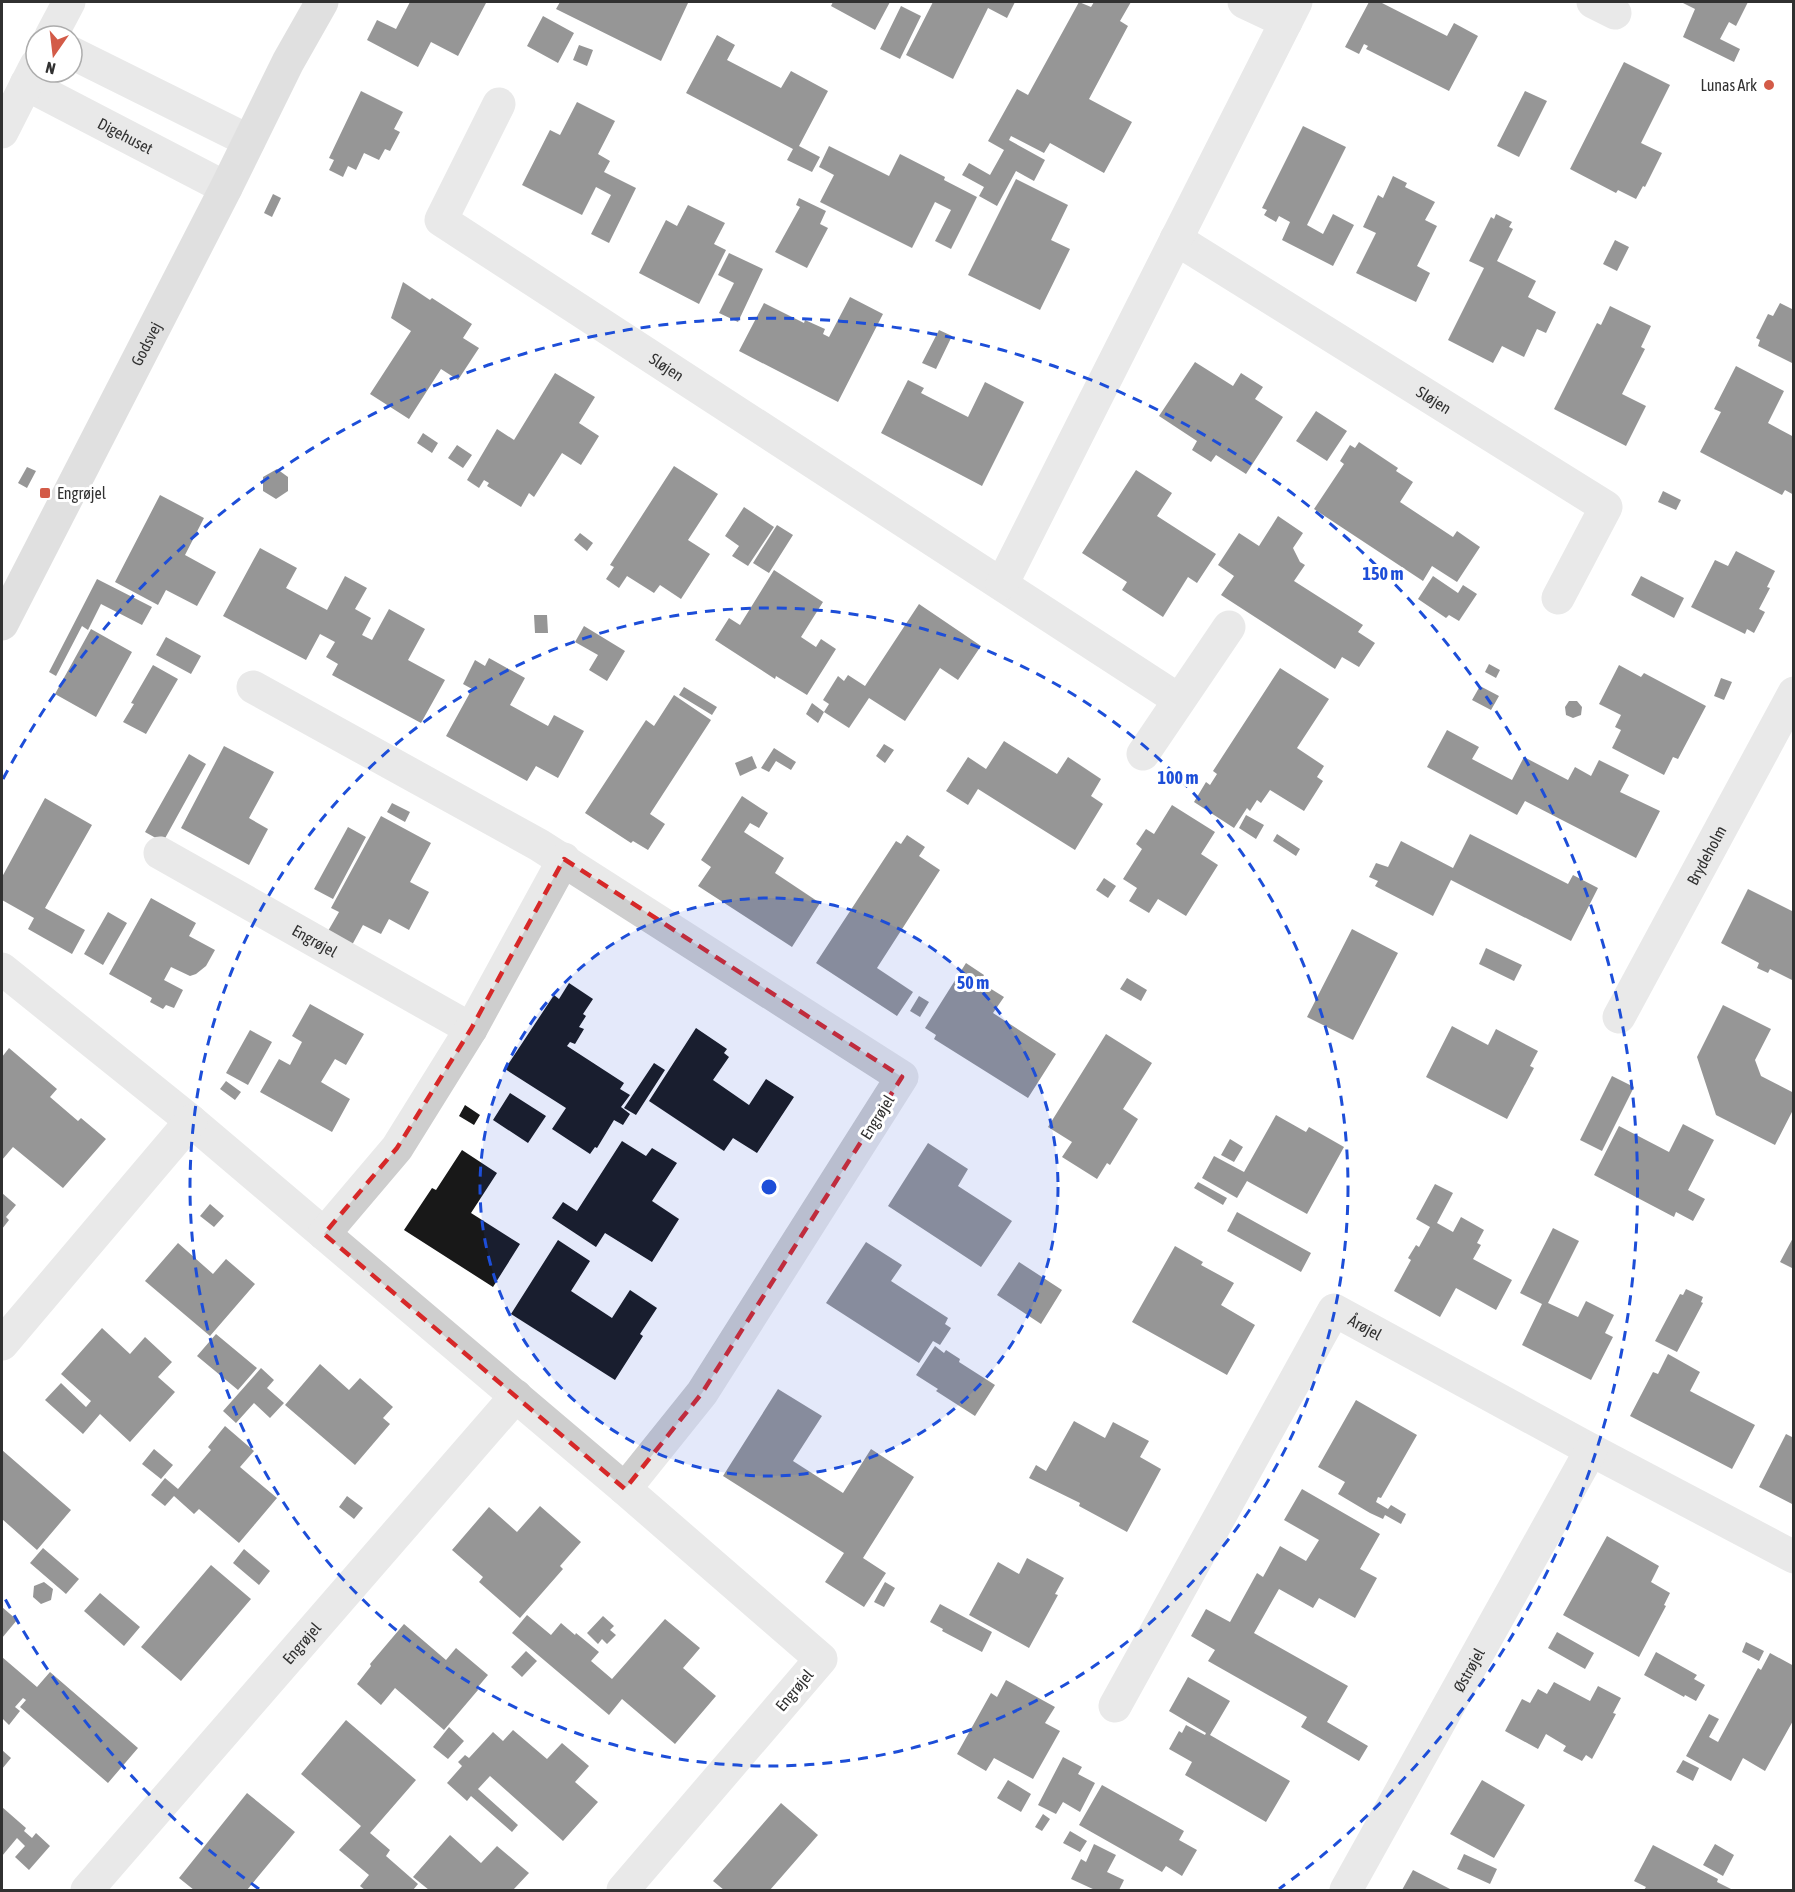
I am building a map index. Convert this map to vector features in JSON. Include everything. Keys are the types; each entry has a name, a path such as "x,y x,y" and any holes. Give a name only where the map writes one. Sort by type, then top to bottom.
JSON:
{"street":[{"path":"57,24 69,2"},
{"name":"Godsvej","path":"288,62 310,2"},
{"name":"Godsvej","path":"2,624 226,189 288,62 322,2"},
{"path":"1002,585 1291,12 1244,2"},
{"path":"84,59 249,141"},
{"name":"Digehuset","path":"2,132 26,84"},
{"name":"Digehuset","path":"48,84 226,189"},
{"name":"Sløjen","path":"499,104 441,220 1179,700"},
{"name":"Sløjen","path":"1176,239 1606,507 1558,598"},
{"path":"1143,754 1228,627"},
{"name":"Engrøjel","path":"253,687 564,859 903,1077 702,1393 625,1489"},
{"name":"Brydeholm","path":"1619,1017 1794,693"},
{"name":"Engrøjel","path":"160,854 471,1029"},
{"path":"324,1234 397,1148 471,1029 564,859"},
{"name":"Engrøjel","path":"2,969 191,1121 625,1489 820,1659 623,1890"},
{"path":"2,1344 191,1121"},
{"name":"Årøjel","path":"1115,1706 1334,1310 1794,1557"},
{"name":"Engrøjel","path":"87,1890 516,1396"},
{"name":"Østrøjel","path":"1346,1890 1591,1450"}],"highlighted area":[{"path":"564,859 902,1077 702,1393 625,1489 324,1234 397,1148 471,1029"}],"building":[{"path":"410,2 486,3 458,56 431,42 418,67 367,40 377,20 396,29"},
{"path":"560,2 688,3 661,61 556,9"},
{"path":"833,2 890,2 875,30 831,6"},
{"path":"933,2 1015,2 1007,18 988,8 953,79 906,55"},
{"path":"1079,2 1091,7 1094,2 1131,2 1120,21 1128,26 1089,99 1132,122 1104,173 1050,143 1044,153 1011,136 1009,140 1045,160 1034,181 1016,171 997,206 979,196 984,187 962,175 969,163 990,175 1004,150 988,141 1017,89 1028,95"},
{"path":"1369,2 1380,2 1447,36 1454,23 1478,36 1449,91 1366,49 1368,46 1364,44 1359,54 1345,47"},
{"path":"1681,2 1748,2 1736,26 1729,22 1720,39 1740,49 1734,62 1683,37 1695,9"},
{"path":"901,6 921,16 900,59 880,49"},
{"path":"543,16 574,33 558,63 527,46"},
{"path":"717,35 735,45 727,60 781,88 791,71 828,91 799,146 820,157 812,172 787,160 793,149 686,93"},
{"path":"579,45 593,50 587,66 573,60"},
{"path":"1624,62 1670,85 1641,143 1662,153 1645,187 1643,186 1636,199 1618,190 1616,193 1570,169"},
{"path":"361,91 403,112 394,129 400,132 390,151 385,149 379,160 364,153 356,170 348,166 343,177 329,170 334,160 329,158"},
{"path":"1525,91 1547,101 1519,157 1497,146"},
{"path":"577,102 615,121 598,154 610,161 604,172 636,188 609,243 591,234 611,195 596,187 582,215 522,185 550,130 560,135"},
{"path":"1303,126 1346,147 1307,225 1323,234 1333,214 1354,225 1333,266 1282,240 1290,222 1279,216 1276,222 1264,215 1267,210 1262,208"},
{"path":"829,146 889,176 900,154 945,177 944,180 977,197 951,249 935,241 951,210 935,202 912,248 820,202 834,175 819,167"},
{"path":"1393,176 1407,183 1405,187 1435,202 1425,220 1437,226 1417,266 1430,273 1416,302 1356,273 1376,233 1363,227 1378,195 1383,198"},
{"path":"1016,179 1068,205 1051,240 1070,249 1040,310 968,275"},
{"path":"273,194 281,198 272,217 264,213"},
{"path":"799,198 826,211 820,224 828,228 807,268 775,252 800,207 796,205"},
{"path":"688,205 725,223 714,244 726,250 699,304 639,273 666,220 677,226"},
{"path":"1496,214 1512,222 1509,227 1513,229 1497,261 1536,281 1528,297 1556,312 1546,333 1537,329 1524,357 1502,346 1493,363 1448,340 1484,268 1469,261 1491,217 1494,219"},
{"path":"1615,240 1629,247 1617,271 1603,264"},
{"path":"729,253 763,269 738,322 719,313 734,283 718,275"},
{"path":"403,282 472,324 463,338 479,348 458,380 441,369 409,419 370,394 411,331 391,318"},
{"path":"850,297 883,314 838,402 739,351 764,303 804,323 805,320 825,329 823,334 829,337"},
{"path":"1780,303 1794,310 1794,364 1758,346 1760,340 1756,338 1768,314 1773,316"},
{"path":"1610,306 1651,326 1641,347 1645,349 1622,394 1646,406 1626,446 1554,409 1597,323 1601,325"},
{"path":"939,330 952,336 936,369 922,363"},
{"path":"1195,362 1233,386 1241,373 1263,387 1255,399 1283,417 1246,474 1216,455 1211,462 1192,450 1197,441 1159,416"},
{"path":"1736,366 1784,391 1768,423 1794,437 1794,495 1785,490 1782,495 1700,452 1721,412 1714,409"},
{"path":"555,373 595,397 579,423 599,436 581,465 562,453 534,497 529,493 521,507 487,486 489,483 484,480 479,488 467,480 497,429 514,440"},
{"path":"908,380 924,388 921,393 968,417 985,382 1024,402 982,486 881,433"},
{"path":"1316,411 1347,431 1327,461 1296,441"},
{"path":"423,433 438,443 432,453 417,443"},
{"path":"1359,442 1398,468 1396,471 1413,482 1400,502 1453,537 1457,531 1480,547 1457,582 1432,566 1423,581 1314,509 1344,464 1340,461 1350,445 1355,448"},
{"path":"457,445 472,455 463,468 448,458"},
{"path":"674,466 718,494 688,540 710,554 681,599 660,585 654,593 627,576 619,588 606,579 614,567 610,565"},
{"path":"27,467 36,471 27,488 18,483"},
{"path":"277,469 288,477 288,491 276,499 263,491 263,477"},
{"path":"1136,470 1172,493 1157,516 1216,554 1197,583 1188,577 1163,617 1122,590 1127,582 1082,553"},
{"path":"1663,491 1681,500 1676,510 1658,502"},
{"path":"160,495 204,518 185,555 216,572 197,606 166,590 158,605 115,582"},
{"path":"744,507 774,527 748,566 732,556 739,546 725,536"},
{"path":"1278,516 1303,533 1293,548 1300,562 1305,565 1294,581 1363,625 1358,632 1375,643 1359,667 1342,657 1335,669 1221,595 1234,576 1218,565 1239,533 1259,546"},
{"path":"777,525 793,535 769,573 753,563"},
{"path":"580,533 593,543 587,551 574,540"},
{"path":"260,548 297,568 286,588 327,610 345,576 367,588 355,609 371,618 362,635 372,640 389,609 425,629 408,660 445,680 421,723 332,675 338,664 326,657 335,642 320,634 306,660 223,616"},
{"path":"1736,551 1775,571 1767,587 1770,588 1759,609 1765,612 1754,633 1747,629 1745,634 1691,607 1715,560 1728,566"},
{"path":"774,570 823,602 801,637 816,647 821,639 836,649 807,695 776,676 775,679 715,640 729,618 740,625"},
{"path":"1433,576 1458,593 1463,585 1477,594 1459,621 1449,615 1446,618 1418,599"},
{"path":"1641,576 1684,598 1674,618 1631,595"},
{"path":"97,579 152,607 142,625 101,604 88,630 82,626 56,676 49,672"},
{"path":"919,604 981,646 958,680 940,668 905,721 869,698 849,728 824,712 829,704 823,700 838,676 844,681 848,675 865,686"},
{"path":"534,615 547,615 548,633 535,633"},
{"path":"584,626 625,651 607,681 589,670 598,655 575,642"},
{"path":"91,629 132,652 96,717 55,694"},
{"path":"166,637 201,656 191,674 156,655"},
{"path":"489,658 525,678 510,705 548,726 554,715 584,731 558,778 536,766 527,781 446,736 472,689 463,684 475,660 485,666"},
{"path":"1489,664 1500,670 1496,678 1485,672"},
{"path":"153,665 178,679 146,734 123,722"},
{"path":"1619,665 1641,677 1644,673 1706,706 1678,759 1673,757 1664,775 1612,748 1621,730 1615,727 1621,715 1599,704"},
{"path":"1280,668 1329,699 1297,748 1324,766 1317,777 1323,781 1304,811 1270,790 1261,803 1257,800 1250,811 1247,808 1234,828 1194,802 1206,782 1210,785 1217,774 1213,771"},
{"path":"1721,678 1732,682 1724,700 1714,696"},
{"path":"1480,686 1499,696 1491,710 1472,700"},
{"path":"684,687 717,707 712,715 679,695"},
{"path":"674,695 711,720 650,814 665,824 648,850 633,841 631,843 585,813 646,720 654,726"},
{"path":"1569,701 1577,701 1582,707 1581,715 1573,718 1566,715 1565,707"},
{"path":"812,703 824,712 818,723 806,714"},
{"path":"1447,730 1479,747 1472,759 1512,780 1524,757 1568,780 1575,767 1591,776 1599,760 1629,775 1620,792 1660,811 1636,858 1525,801 1517,815 1427,767"},
{"path":"1004,741 1057,774 1068,757 1101,779 1091,796 1103,804 1075,850 978,789 968,805 946,791 968,757 986,769"},
{"path":"884,744 894,750 885,763 876,756"},
{"path":"224,746 274,772 249,818 268,829 249,865 181,828"},
{"path":"774,748 796,762 791,770 776,761 769,772 761,768"},
{"path":"189,754 206,764 163,842 145,832"},
{"path":"752,756 757,768 740,776 735,763"},
{"path":"742,796 768,813 759,828 750,823 744,832 784,858 775,873 820,903 792,947 698,886 711,867 701,860"},
{"path":"45,798 92,825 45,908 85,930 72,954 28,929 34,918 2,900 2,877"},
{"path":"392,803 410,812 405,822 387,812"},
{"path":"1172,805 1215,832 1201,854 1218,865 1186,916 1158,899 1149,913 1129,901 1137,888 1123,879 1142,849 1136,844 1146,829 1154,834"},
{"path":"1246,815 1264,825 1256,839 1239,828"},
{"path":"381,816 431,843 410,882 429,892 409,930 389,919 381,934 363,925 352,945 328,931 339,912 331,908"},
{"path":"348,827 366,837 333,899 314,889"},
{"path":"1277,834 1300,849 1296,856 1273,841"},
{"path":"1470,834 1568,884 1573,875 1598,888 1571,941 1451,880 1433,916 1375,886 1378,881 1369,877 1376,863 1388,867 1401,841 1453,868"},
{"path":"907,835 925,847 919,856 940,870 877,968 913,992 897,1016 816,963 896,841 901,844"},
{"path":"1104,878 1116,886 1108,898 1096,890"},
{"path":"1748,889 1794,912 1794,981 1770,969 1768,973 1757,968 1759,963 1721,943"},
{"path":"151,898 196,923 189,936 215,950 206,966 196,974 190,976 171,967 164,980 183,990 174,1008 166,1005 163,1009 150,1002 152,998 109,974"},
{"path":"108,912 127,923 103,965 84,954"},
{"path":"1352,929 1398,953 1353,1040 1307,1017"},
{"path":"1486,948 1522,965 1514,981 1479,964"},
{"path":"966,963 984,975 980,982 1004,997 993,1013 1056,1054 1028,1098 934,1039 936,1035 925,1028"},
{"path":"1127,978 1147,990 1141,1001 1120,989"},
{"path":"569,983 593,999 583,1014 586,1016 579,1027 584,1029 575,1044 570,1042 567,1046 624,1083 620,1089 630,1095 621,1107 630,1114 623,1125 614,1120 597,1148 595,1147 590,1154 552,1129 566,1108 505,1069 554,995 559,999"},
{"path":"919,996 929,1002 920,1017 910,1011"},
{"path":"310,1004 364,1034 346,1065 335,1059 321,1082 350,1099 332,1132 260,1092 279,1059 290,1065 302,1042 292,1036"},
{"path":"1723,1005 1771,1029 1755,1060 1761,1076 1794,1093 1794,1108 1775,1145 1716,1115 1697,1057"},
{"path":"1452,1026 1488,1045 1496,1029 1538,1051 1530,1066 1534,1068 1507,1119 1426,1077"},
{"path":"696,1028 727,1049 724,1053 729,1057 713,1080 749,1105 766,1079 794,1097 757,1153 733,1138 724,1151 649,1101"},
{"path":"250,1030 272,1042 248,1085 226,1073"},
{"path":"1106,1034 1152,1063 1123,1109 1138,1119 1110,1165 1107,1163 1097,1179 1062,1157 1072,1142 1048,1127"},
{"path":"9,1048 57,1089 50,1097 78,1121 81,1118 106,1139 63,1188 13,1147 2,1160 2,1057"},
{"path":"654,1063 665,1070 636,1115 624,1108"},
{"path":"1612,1076 1634,1087 1602,1151 1580,1140"},
{"path":"226,1081 241,1092 235,1100 220,1089"},
{"path":"510,1093 546,1116 528,1143 493,1120"},
{"path":"465,1105 480,1115 474,1125 459,1116"},
{"path":"1276,1115 1306,1132 1309,1127 1344,1147 1307,1214 1247,1181 1237,1198 1202,1178 1214,1156 1244,1172"},
{"path":"1683,1124 1714,1140 1688,1190 1705,1199 1693,1221 1676,1212 1674,1217 1594,1175 1619,1126 1669,1152"},
{"path":"1230,1139 1243,1147 1234,1162 1221,1155"},
{"path":"622,1141 646,1156 652,1148 677,1163 652,1201 679,1219 652,1262 605,1233 596,1247 552,1218 563,1202 577,1211"},
{"path":"928,1143 968,1169 958,1186 1012,1221 981,1267 888,1206"},
{"path":"462,1150 497,1173 471,1213 520,1244 493,1287 404,1230 432,1188 436,1190"},
{"path":"1198,1182 1227,1198 1223,1205 1194,1188"},
{"path":"1435,1184 1453,1193 1437,1223 1453,1232 1461,1217 1484,1230 1477,1243 1481,1245 1473,1259 1512,1280 1496,1310 1456,1288 1440,1317 1394,1291 1411,1260 1408,1258 1416,1245 1419,1247 1430,1227 1416,1219"},
{"path":"2,1193 16,1205 6,1217 9,1220 2,1229"},
{"path":"210,1204 224,1216 214,1227 200,1216"},
{"path":"1237,1212 1311,1253 1301,1272 1227,1231"},
{"path":"1553,1228 1579,1241 1548,1303 1578,1317 1586,1301 1614,1315 1605,1333 1613,1337 1591,1380 1522,1345 1542,1304 1520,1293"},
{"path":"1794,1236 1794,1269 1780,1262"},
{"path":"558,1240 590,1261 571,1291 612,1318 630,1290 657,1308 640,1334 643,1336 615,1380 511,1314"},
{"path":"866,1242 902,1265 891,1281 948,1318 945,1324 951,1328 940,1345 933,1341 919,1363 826,1303"},
{"path":"178,1243 213,1274 226,1259 255,1284 210,1336 145,1281"},
{"path":"1175,1246 1203,1262 1201,1265 1234,1283 1221,1305 1255,1325 1227,1375 1132,1322"},
{"path":"1019,1262 1062,1290 1041,1324 997,1295"},
{"path":"1686,1289 1703,1297 1701,1302 1703,1303 1677,1352 1655,1341 1680,1294 1683,1295"},
{"path":"102,1328 130,1354 145,1337 172,1362 158,1377 175,1392 130,1442 100,1414 83,1434 45,1400 61,1383 86,1407 91,1401 61,1374"},
{"path":"216,1334 257,1368 238,1390 197,1356"},
{"path":"935,1346 944,1353 946,1350 960,1359 959,1362 995,1385 975,1416 916,1375"},
{"path":"1668,1354 1700,1372 1690,1391 1755,1425 1732,1469 1630,1416 1653,1372 1658,1374"},
{"path":"320,1364 349,1390 360,1378 393,1407 383,1418 390,1424 355,1465 285,1405"},
{"path":"261,1368 274,1380 267,1388 284,1403 270,1418 254,1403 236,1423 223,1411"},
{"path":"778,1389 822,1416 793,1461 843,1493 871,1449 914,1477 863,1558 886,1573 864,1607 825,1582 844,1553 723,1476"},
{"path":"1356,1400 1417,1435 1381,1498 1378,1497 1376,1502 1388,1509 1391,1505 1406,1514 1401,1524 1385,1515 1383,1519 1370,1513 1338,1494 1345,1482 1318,1467"},
{"path":"1074,1421 1105,1438 1113,1422 1149,1441 1140,1457 1161,1469 1127,1532 1079,1506 1080,1503 1029,1478 1036,1465 1046,1471"},
{"path":"225,1426 254,1451 240,1467 277,1498 239,1543 199,1509 194,1514 174,1496 165,1506 151,1495 165,1478 178,1489 211,1450 208,1447"},
{"path":"1786,1434 1794,1438 1794,1505 1759,1487"},
{"path":"154,1449 173,1465 161,1479 142,1464"},
{"path":"2,1450 71,1510 37,1550 2,1519"},
{"path":"1302,1489 1380,1534 1360,1569 1377,1578 1355,1618 1319,1598 1313,1608 1279,1589 1254,1633 1348,1686 1327,1722 1368,1746 1359,1761 1301,1727 1307,1717 1208,1661 1215,1650 1191,1636 1206,1609 1230,1622 1257,1573 1263,1577 1280,1546 1306,1561 1319,1540 1284,1520"},
{"path":"347,1496 363,1508 354,1519 339,1507"},
{"path":"540,1506 581,1542 560,1566 563,1569 520,1618 479,1582 483,1577 452,1550 489,1507 517,1532"},
{"path":"1607,1536 1659,1566 1651,1582 1670,1593 1664,1605 1666,1606 1639,1657 1563,1615"},
{"path":"43,1548 79,1579 66,1594 30,1563"},
{"path":"244,1549 270,1571 259,1585 233,1563"},
{"path":"1027,1558 1064,1578 1055,1594 1058,1595 1029,1648 969,1615 998,1562 1019,1574"},
{"path":"211,1565 251,1599 181,1681 141,1647"},
{"path":"44,1582 53,1589 51,1600 41,1604 33,1597 34,1586"},
{"path":"885,1582 895,1588 884,1607 874,1602"},
{"path":"100,1593 140,1627 124,1646 84,1611"},
{"path":"940,1604 992,1632 982,1652 930,1622"},
{"path":"2,1607 17,1620 2,1638"},
{"path":"527,1615 551,1635 561,1623 575,1635 576,1633 599,1652 591,1661 612,1679 665,1619 700,1648 683,1668 716,1696 675,1744 622,1699 609,1715 512,1633"},
{"path":"603,1616 614,1626 610,1630 616,1635 607,1644 602,1639 598,1644 587,1633"},
{"path":"404,1624 446,1660 456,1648 488,1675 444,1730 395,1688 381,1705 357,1684 371,1666 370,1664"},
{"path":"1557,1632 1594,1653 1585,1669 1548,1648"},
{"path":"1746,1642 1764,1651 1759,1661 1742,1652"},
{"path":"526,1651 537,1661 522,1677 511,1667"},
{"path":"1656,1652 1697,1675 1694,1679 1705,1685 1696,1701 1644,1675"},
{"path":"1770,1653 1794,1666 1794,1719 1765,1771 1743,1758 1731,1781 1686,1756 1709,1714 1719,1719 1709,1737 1718,1742 1758,1668 1761,1670"},
{"path":"2,1657 37,1687 50,1672 138,1748 108,1783 20,1707 26,1700 23,1698 15,1707 20,1711 9,1725 2,1718"},
{"path":"1188,1677 1230,1701 1210,1735 1290,1781 1266,1822 1185,1775 1192,1762 1169,1749 1179,1731 1182,1733 1186,1725 1205,1735 1206,1733 1169,1711"},
{"path":"1006,1680 1055,1707 1045,1723 1060,1731 1033,1779 994,1758 986,1771 957,1754 991,1693 997,1697"},
{"path":"1554,1682 1590,1701 1598,1686 1621,1698 1613,1713 1616,1714 1592,1759 1586,1755 1582,1761 1563,1751 1566,1746 1546,1734 1538,1749 1505,1731 1522,1699 1530,1703 1538,1689 1547,1694"},
{"path":"346,1720 416,1780 370,1833 390,1850 386,1856 418,1884 413,1890 365,1890 360,1886 369,1875 339,1850 361,1826 301,1774"},
{"path":"449,1727 464,1741 448,1759 433,1747"},
{"path":"513,1730 547,1759 562,1743 589,1766 575,1782 598,1802 563,1841 490,1776 478,1789 518,1825 512,1832 471,1796 467,1801 447,1783 462,1766 458,1762 465,1755 469,1758 493,1732 503,1741"},
{"path":"2,1750 11,1758 2,1769"},
{"path":"1063,1757 1082,1767 1078,1774 1095,1783 1080,1812 1063,1802 1056,1814 1038,1805"},
{"path":"1683,1760 1699,1768 1693,1781 1676,1772"},
{"path":"1008,1780 1031,1794 1021,1812 997,1798"},
{"path":"1482,1780 1525,1805 1494,1858 1450,1834"},
{"path":"1102,1785 1184,1831 1179,1840 1197,1850 1182,1876 1166,1866 1162,1872 1079,1825"},
{"path":"247,1793 295,1832 247,1890 194,1890 179,1878"},
{"path":"781,1803 818,1835 770,1890 724,1890 713,1881"},
{"path":"2,1807 26,1828 24,1831 32,1838 36,1833 50,1846 29,1870 15,1857 25,1846 17,1838 2,1856"},
{"path":"1043,1814 1050,1819 1042,1831 1035,1827"},
{"path":"1070,1831 1087,1841 1080,1852 1063,1843"},
{"path":"450,1835 481,1863 497,1846 529,1873 513,1890 429,1890 413,1877"},
{"path":"1094,1844 1116,1855 1107,1872 1124,1880 1119,1890 1095,1890 1071,1879 1081,1859 1086,1862"},
{"path":"1715,1844 1734,1855 1723,1876 1703,1865"},
{"path":"1653,1845 1718,1879 1717,1882 1733,1890 1644,1890 1646,1887 1634,1881"},
{"path":"1464,1854 1497,1869 1490,1884 1457,1869"},
{"path":"1413,1870 1452,1890 1402,1890"}],"place":[{"name":"Lunas Ark","path":"1769,85"},
{"name":"Engrøjel","path":"45,493"}]}
